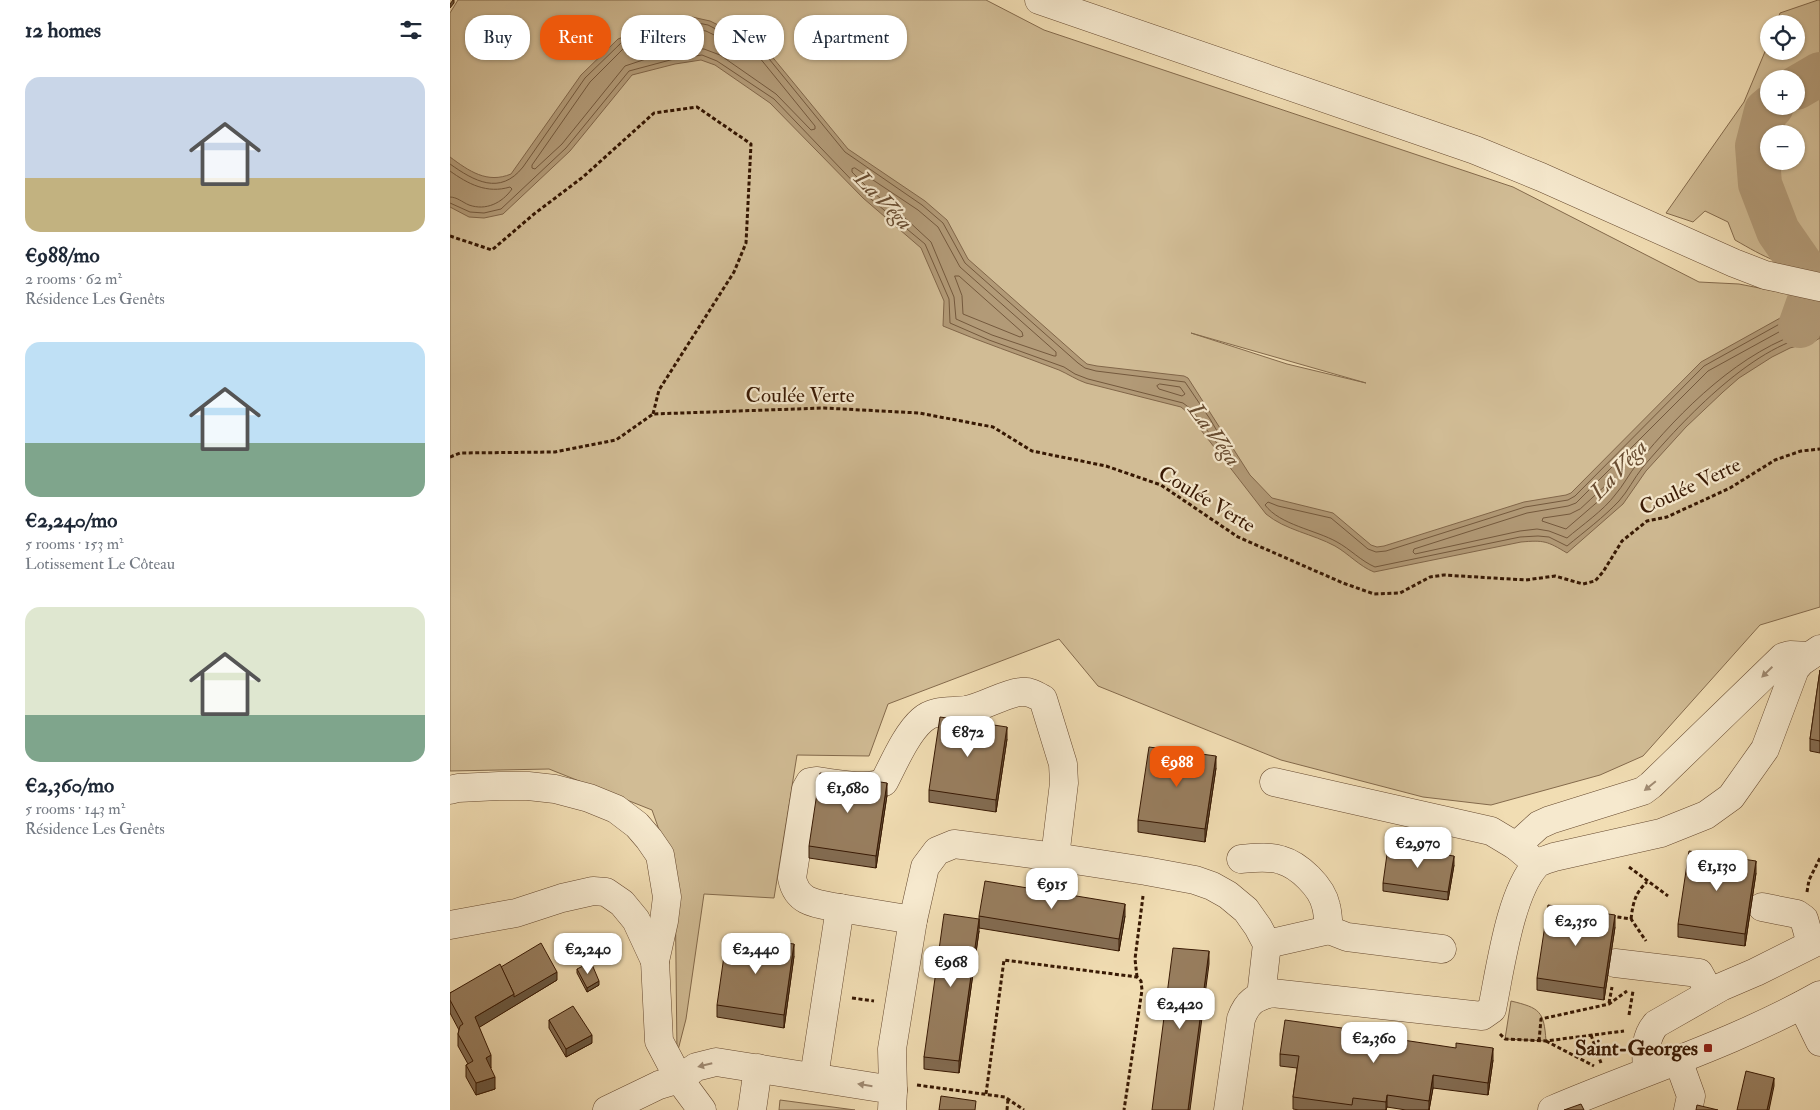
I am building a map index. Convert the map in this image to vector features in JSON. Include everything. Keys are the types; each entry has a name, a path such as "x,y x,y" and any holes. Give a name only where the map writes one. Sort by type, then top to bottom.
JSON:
{"street":[{"path":"1039,0 1475,150 1542,177 1734,263 1765,274 1820,287"},
{"path":"1516,846 1539,825 1550,820 1643,791 1652,785 1783,657 1814,652"},
{"path":"1228,1110 1241,1019 1245,1008 1251,1000 1260,996 1272,993 1482,1016 1492,1009 1512,914 1522,887 1538,863 1554,856 1603,847 1662,832 1706,815 1731,797 1765,749 1795,669 1814,652"},
{"path":"912,920 840,908 806,900 800,896 794,887 792,878 806,788 810,782 878,786 884,782 912,730 923,719 932,714 944,711 967,710 1021,692 1035,694 1043,699 1063,764 1064,783 1055,856"},
{"path":"1274,782 1490,831 1516,846 1538,863"},
{"path":"450,790 499,786 528,786 555,789 589,798 616,809 637,825 649,839 660,855 665,876 667,898 655,961 659,1041 679,1079 702,1110"},
{"path":"607,1110 659,1084 679,1079 696,1067 716,1062 814,1077 893,1094 892,1049 912,920 926,867 937,851 954,844 1055,856 1195,880 1212,886 1228,895 1250,916 1267,944 1260,996"},
{"path":"1241,859 1262,858 1280,860 1294,866 1308,877 1324,900 1327,908 1329,930"},
{"path":"450,925 516,913 562,898 593,891 606,892 622,903 636,920 655,961"},
{"path":"1648,1071 1646,1051 1649,1032 1656,1024 1710,993 1816,942 1804,919 1797,914 1762,907"},
{"path":"814,1077 840,908"},
{"path":"1267,944 1329,930 1347,937 1442,949"},
{"path":"1615,963 1699,973 1710,993"},
{"path":"1552,1110 1678,1060 1765,1023 1811,1000 1820,1042"},
{"path":"1678,1060 1691,1096 1688,1110"},
{"path":"752,1110 758,1068"}],"path":[{"path":"450,236 492,250 534,214 583,177 654,114 697,107 751,144 746,243 734,272 659,390 653,414 616,440 555,452 460,453 450,457"},
{"name":"Coulée Verte","path":"653,414 824,408 919,413 993,428 1032,452 1106,466 1161,485 1238,537 1343,583 1374,594 1400,593 1430,578 1444,575 1526,580 1555,576 1583,584 1595,581 1603,572 1622,541 1647,521 1667,517 1730,488 1774,460 1801,451 1820,449"},
{"path":"1603,847 1668,896"},
{"path":"1797,914 1806,900 1809,880 1820,858"},
{"path":"1124,1110 1142,990 1141,981 1137,977 1135,959 1146,871"},
{"path":"1630,919 1638,890 1647,882"},
{"path":"1603,915 1630,919 1649,945 1654,968"},
{"path":"986,1094 1004,960 1137,977"},
{"path":"1539,1041 1541,1019 1609,1004 1633,987 1628,1022"},
{"path":"828,995 899,1004"},
{"path":"1482,1016 1505,1039 1546,1041 1627,1031"},
{"path":"1546,1041 1596,1066"},
{"path":"893,1094 986,1094 1005,1097 1024,1110"},
{"path":"1007,1110 1008,1099"}],"shaded area":[{"path":"458,0 986,0 1044,30 1513,187 1699,282 1739,284 1795,295 1820,297 1820,607 1760,625 1643,756 1600,775 1491,805 1423,797 1281,760 1098,686 1059,639 888,704 869,756 797,755 774,898 704,894 686,1019 677,1054 675,875 652,810 549,769 450,771 450,13","holes":["1191,333 1366,383 1287,364"]},
{"path":"1820,0 1820,268 1796,267 1775,261 1735,240 1728,222 1705,211 1693,222 1666,213 1744,102 1762,60 1805,60 1805,15 1779,15 1780,13"},
{"path":"1511,1001 1528,1006 1539,1012 1544,1023 1546,1041 1505,1039"},
{"path":"780,1100 855,1110 779,1110"}],"water":[{"path":"704,20 714,23 714,60 775,60 848,149 925,201 947,220 968,259 1087,364 1188,378 1250,475 1272,498 1333,513 1371,545 1377,547 1524,502 1571,493 1701,362 1782,317 1788,311 1792,289 1820,297 1820,338 1790,348 1739,378 1686,427 1646,471 1623,504 1567,553 1545,542 1521,542 1374,572 1335,546 1290,528 1266,514 1187,412 1181,407 1086,383 1059,370 943,326 944,301 921,248 863,198 770,103 715,65 701,60 704,60"},
{"path":"621,38 621,60 701,60 675,64 632,75 570,151 503,214 484,218 469,217 450,207 450,157 471,171 486,177 494,178 511,174 581,75 596,60 611,60 611,46"}],"building":[{"path":"1820,670 1820,741 1810,739"},
{"path":"940,717 1007,727 996,800 929,790"},
{"path":"1149,747 1216,756 1205,829 1138,820"},
{"path":"820,773 887,783 876,856 809,846"},
{"path":"1388,847 1454,856 1448,892 1383,883"},
{"path":"1689,851 1756,861 1745,934 1678,924"},
{"path":"985,881 1125,904 1119,939 979,916"},
{"path":"1548,905 1615,915 1604,988 1537,978"},
{"path":"944,914 979,919 959,1061 924,1057"},
{"path":"727,935 794,944 784,1015 717,1005"},
{"path":"541,943 557,972 514,997 501,967"},
{"path":"1173,948 1209,951 1188,1110 1152,1110"},
{"path":"591,962 599,981 587,988 577,969"},
{"path":"500,964 514,994 475,1017 491,1055 486,1058 495,1077 476,1083 466,1065 473,1061 458,1034 460,1026 463,1024 450,1000 450,993"},
{"path":"573,1006 592,1035 566,1049 549,1020"},
{"path":"1285,1020 1363,1031 1363,1034 1456,1048 1456,1043 1493,1048 1488,1083 1433,1075 1429,1101 1387,1095 1386,1102 1353,1098 1352,1105 1293,1097 1299,1056 1280,1054"},
{"path":"1746,1071 1774,1078 1767,1110 1737,1110"},
{"path":"941,1096 976,1101 975,1110 939,1110"},
{"path":"1581,1104 1584,1110 1564,1110"},
{"path":"1697,1105 1718,1110 1696,1110"}],"waterway":[{"name":"La Véga","path":"1805,83 1820,74"},
{"name":"La Véga","path":"1765,115 1757,146 1760,184 1778,231 1807,273 1811,295 1800,326"}],"place":[{"name":"Saint-Georges","path":"1708,1048"}]}
